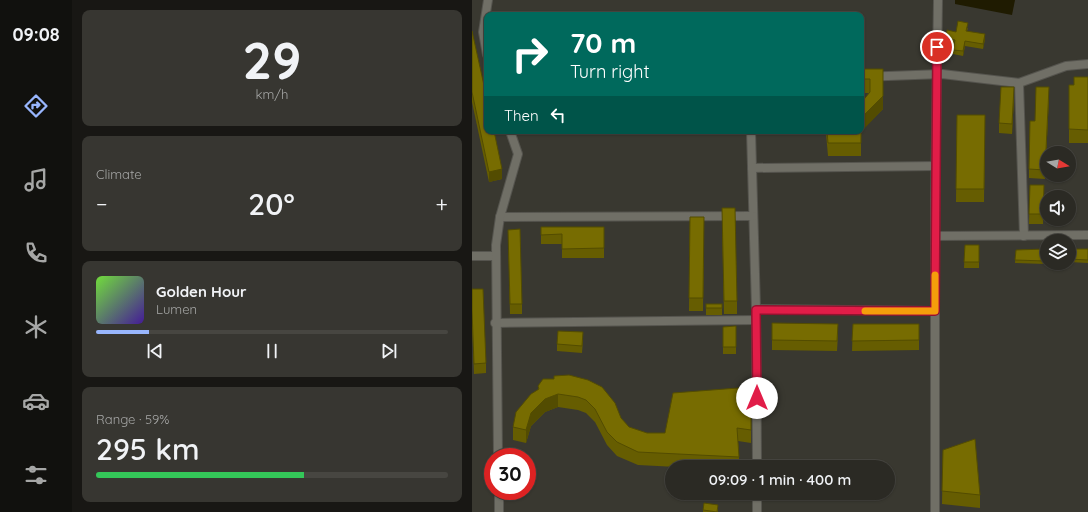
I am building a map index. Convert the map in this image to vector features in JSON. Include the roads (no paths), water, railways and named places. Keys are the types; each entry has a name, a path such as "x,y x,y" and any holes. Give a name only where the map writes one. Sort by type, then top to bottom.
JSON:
{"street":[{"path":"486,12 488,0"},
{"path":"935,512 935,236 938,0"},
{"path":"484,26 484,38"},
{"path":"864,77 937,74 1019,83 1066,66 1088,64"},
{"path":"1019,83 1024,236"},
{"path":"498,448 495,323 496,245 500,217 518,154 511,134"},
{"path":"751,134 756,310 757,460"},
{"path":"752,168 936,166"},
{"path":"500,217 753,216"},
{"path":"935,236 1088,235"},
{"path":"472,256 496,256"},
{"path":"756,310 935,311"},
{"path":"495,323 756,320"},
{"path":"499,500 499,512"},
{"path":"757,500 757,512"}]}
